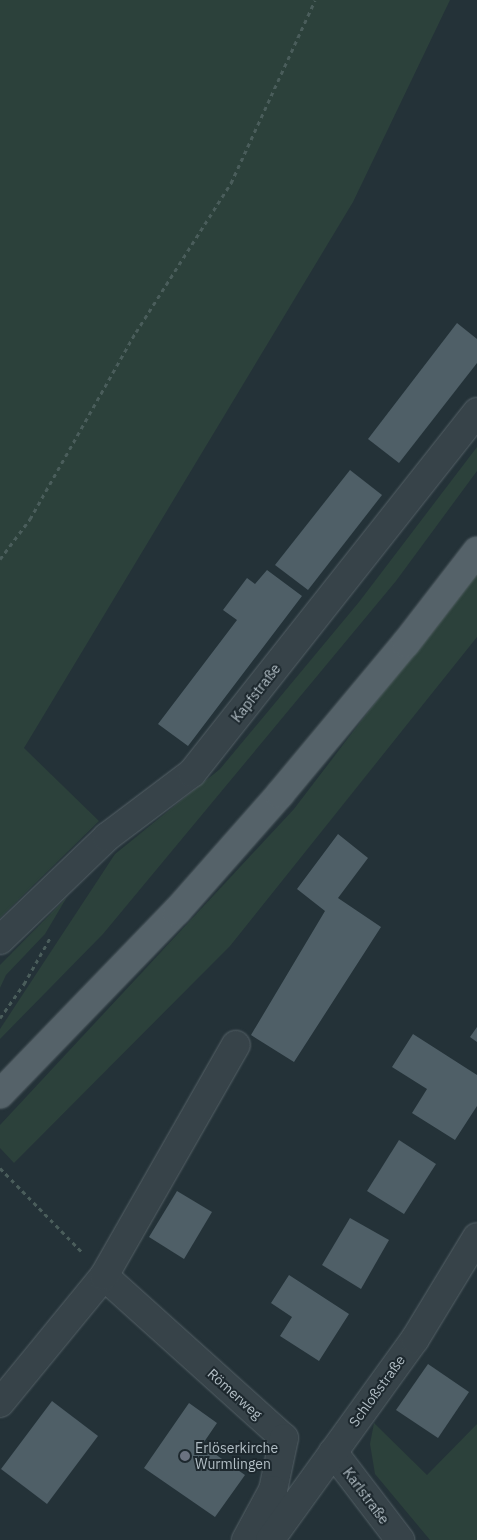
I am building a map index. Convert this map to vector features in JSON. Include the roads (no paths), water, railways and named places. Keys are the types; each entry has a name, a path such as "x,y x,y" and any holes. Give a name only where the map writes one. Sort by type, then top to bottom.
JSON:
{"main road":[{"path":"0,1094 177,911 235,845 406,643 477,551"}],"street":[{"name":"Kapfstraße","path":"0,940 107,837 192,772 477,412"},
{"path":"0,1403 104,1276 236,1045"},
{"name":"Schloßstraße","path":"270,1540 415,1339 477,1237"},
{"name":"Römerweg","path":"104,1276 284,1438 273,1490 246,1540"},
{"name":"Karlstraße","path":"333,1452 400,1540"}],"place":[{"name":"Erlöserkirche Wurmlingen","path":"185,1456"}]}
